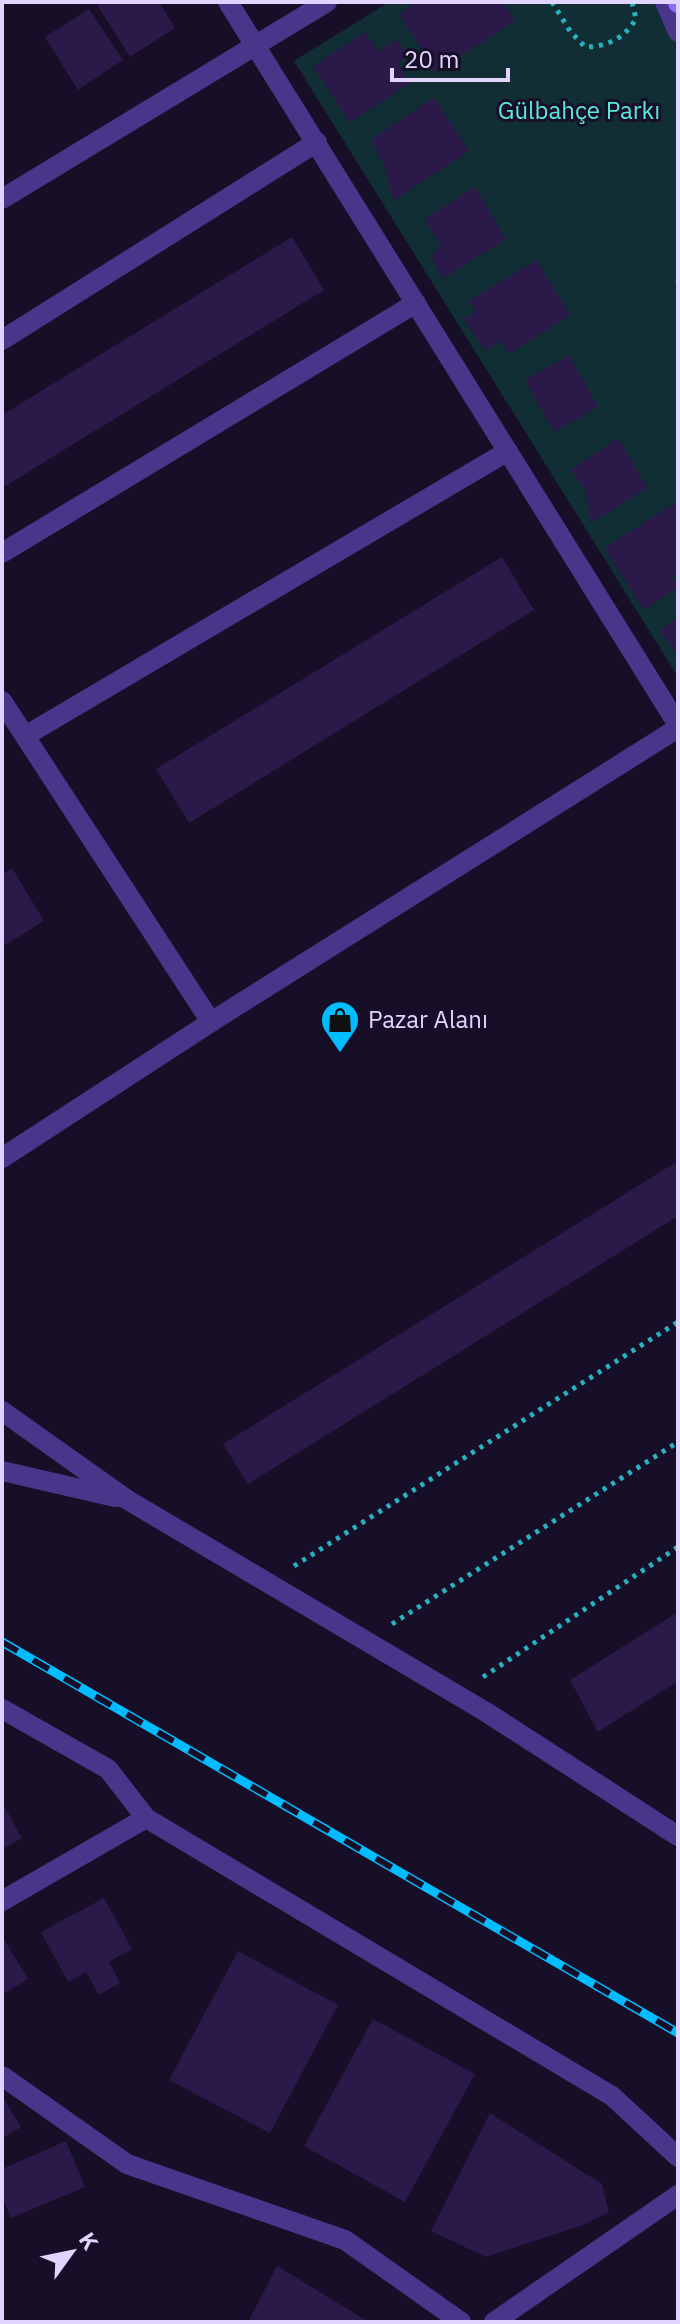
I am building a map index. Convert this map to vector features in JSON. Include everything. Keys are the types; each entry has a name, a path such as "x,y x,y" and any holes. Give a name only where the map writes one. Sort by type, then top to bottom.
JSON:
{"street":[{"path":"2,1158 678,727 228,2"},
{"path":"2,199 327,2"},
{"path":"665,2 678,32"},
{"path":"2,340 317,142"},
{"path":"2,553 416,303"},
{"path":"25,736 508,451"},
{"path":"2,701 211,1022"},
{"path":"2,1411 126,1499 457,1695 678,1836"},
{"path":"2,1471 126,1499"},
{"path":"2,1709 108,1769 146,1818 612,2096 678,2157"},
{"path":"2,1901 146,1818"},
{"path":"2,2076 127,2164 345,2240 461,2322"},
{"path":"494,2322 678,2195"}],"path":[{"path":"552,2 570,31 585,47 605,46 626,34 636,19 632,2"},
{"path":"267,1583 678,1322"},
{"path":"366,1641 678,1442"},
{"path":"457,1695 678,1547"}],"green space":[{"name":"Gülbahçe Parkı","path":"389,2 658,2 678,48 678,677 294,61"}],"building":[{"path":"101,2 159,2 175,28 130,57 97,5"},
{"path":"418,2 503,2 515,21 436,72 399,14"},
{"path":"89,9 123,60 78,90 45,37"},
{"path":"365,32 378,52 397,39 408,57 397,63 410,83 350,123 313,66"},
{"path":"434,97 469,151 393,201 386,170 371,140"},
{"path":"475,187 506,239 442,279 432,256 440,245 425,219"},
{"path":"292,237 324,290 2,488 2,415"},
{"path":"536,260 570,315 509,354 501,341 485,351 464,319 476,311 469,301"},
{"path":"569,355 598,407 554,432 525,380"},
{"path":"618,438 647,488 591,523 586,492 571,470"},
{"path":"678,501 678,572 671,576 678,587 644,610 604,548"},
{"path":"502,557 534,610 189,823 156,769"},
{"path":"678,617 678,657 660,630"},
{"path":"12,868 44,921 2,947 2,874"},
{"path":"678,1161 678,1216 248,1484 223,1444"},
{"path":"678,1612 678,1681 598,1732 570,1680"},
{"path":"2,1802 22,1838 2,1849"},
{"path":"104,1898 132,1949 109,1962 120,1983 99,1995 86,1972 68,1982 41,1932"},
{"path":"2,1936 28,1979 2,1995"},
{"path":"238,1951 338,2005 270,2133 169,2080"},
{"path":"373,2019 475,2074 405,2202 304,2146"},
{"path":"2,2096 21,2127 2,2139"},
{"path":"490,2113 602,2184 609,2212 583,2225 486,2257 431,2231"},
{"path":"66,2141 85,2187 11,2218 2,2196 2,2169"},
{"path":"277,2266 369,2322 248,2322"}],"railway":[{"path":"2,1642 678,2033"}],"place":[{"name":"Pazar Alanı","path":"340,1054"}]}
